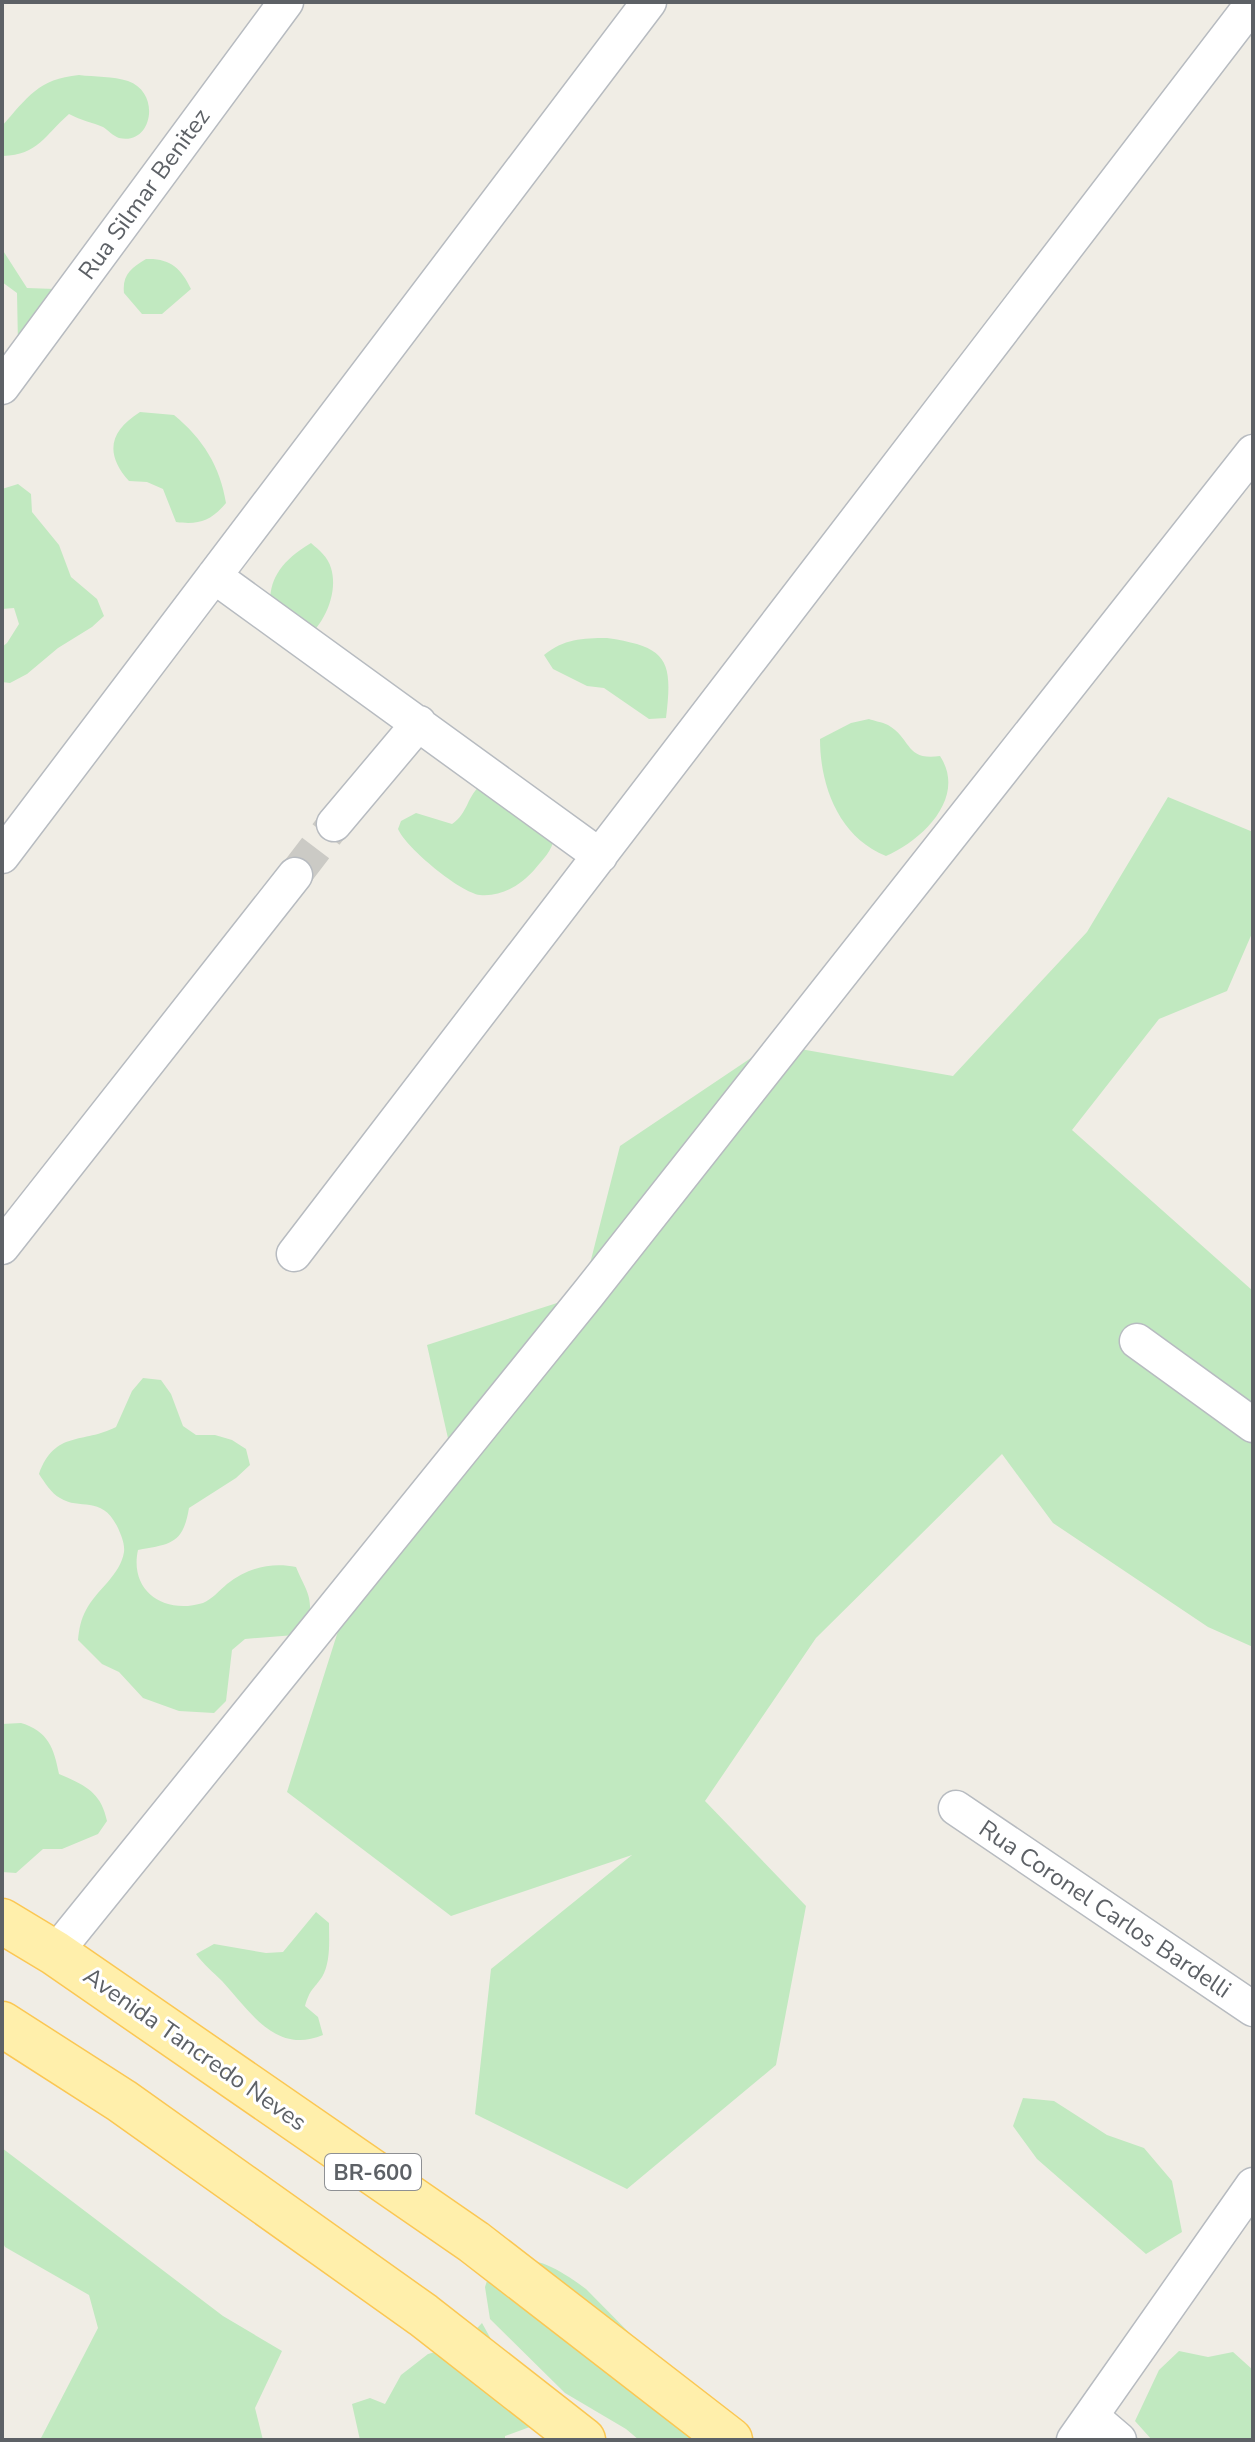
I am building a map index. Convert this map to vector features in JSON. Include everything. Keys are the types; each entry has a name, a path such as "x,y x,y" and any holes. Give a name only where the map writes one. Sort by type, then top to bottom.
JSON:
{"main road":[{"name":"Avenida Tancredo Neves","path":"2,1921 55,1953 474,2242 730,2440"},
{"path":"2,2024 122,2101 423,2315 583,2440"}],"street":[{"name":"Rua Silmar Benitez","path":"2,387 286,2"},
{"path":"2,856 649,2"},
{"path":"294,1254 1253,3"},
{"path":"55,1953 588,1294 1253,452"},
{"path":"214,576 600,856"},
{"path":"334,824 419,723"},
{"path":"2,1247 295,875"},
{"path":"1137,1341 1253,1425"},
{"name":"Rua Coronel Carlos Bardelli","path":"956,1808 1253,2009"},
{"path":"1119,2440 1082,2428 1253,2185"}],"green space":[{"path":"79,75 122,79 139,87 146,96 149,117 139,134 119,138 103,127 69,114 33,148 3,156 2,126 19,106 43,85"},
{"path":"2,249 27,288 55,289 18,345 17,293 2,282"},
{"path":"146,259 162,260 174,266 191,289 162,314 142,314 124,293 124,281 129,273"},
{"path":"140,412 174,415 209,454 226,503 210,518 191,523 176,522 163,489 147,482 129,481 121,471 116,461 114,443 122,427"},
{"path":"18,484 31,494 32,512 59,545 71,577 97,599 104,616 27,674 10,683 2,682 2,647 19,624 14,608 2,609 2,489"},
{"path":"311,543 330,564 333,578 331,599 322,619 309,636 283,649 272,616 272,588 284,565"},
{"path":"607,638 643,646 662,660 668,682 666,718 649,719 604,688 587,686 553,669 544,655 574,640"},
{"path":"869,719 888,725 914,752 929,757 940,756 947,771 945,801 937,815 914,839 886,856 856,836 844,823 828,792 821,757 820,739 851,723"},
{"path":"482,784 554,838 547,855 524,880 503,892 488,895 460,887 422,858 398,829 401,821 416,813 452,824"},
{"path":"1168,797 1253,832 1253,931 1227,991 1159,1019 1072,1130 1253,1291 1253,1647 1208,1627 1053,1523 1002,1454 816,1638 705,1801 806,1906 776,2065 627,2189 475,2114 491,1969 632,1855 451,1916 287,1792 345,1609 454,1465 427,1345 582,1295 620,1146 772,1044 953,1076 1087,932"},
{"path":"143,1378 161,1380 171,1394 183,1426 196,1435 215,1435 232,1440 246,1449 250,1465 236,1478 189,1508 183,1529 174,1540 138,1550 137,1565 144,1588 163,1602 189,1606 206,1602 235,1578 251,1570 287,1566 296,1567 309,1599 309,1622 295,1635 245,1639 232,1650 226,1701 214,1713 179,1711 143,1698 119,1672 102,1664 78,1640 86,1610 122,1561 123,1543 112,1517 105,1511 60,1498 39,1474 53,1450 62,1444 116,1427 132,1391"},
{"path":"21,1723 44,1736 55,1756 59,1774 96,1796 107,1821 98,1834 62,1849 43,1849 16,1873 2,1872 2,1724"},
{"path":"316,1912 329,1923 328,1958 325,1971 305,2006 318,2017 323,2035 306,2040 291,2039 265,2027 196,1954 214,1944 266,1953 283,1952"},
{"path":"1023,2098 1054,2101 1107,2135 1144,2148 1172,2181 1182,2232 1146,2254 1037,2159 1013,2126"},
{"path":"2,2148 223,2316 282,2351 255,2408 263,2440 40,2440 98,2328 89,2295 5,2247 2,2241"},
{"path":"495,2256 544,2264 586,2289 735,2440 639,2440 565,2393 490,2319 485,2287"},
{"path":"482,2323 538,2424 505,2436 505,2440 360,2440 352,2404 370,2398 385,2404 401,2375 428,2354 461,2345"},
{"path":"1179,2351 1208,2357 1233,2352 1253,2370 1253,2440 1152,2440 1135,2421 1159,2370"}],"tunnel":[{"path":"295,875 334,824"}]}
